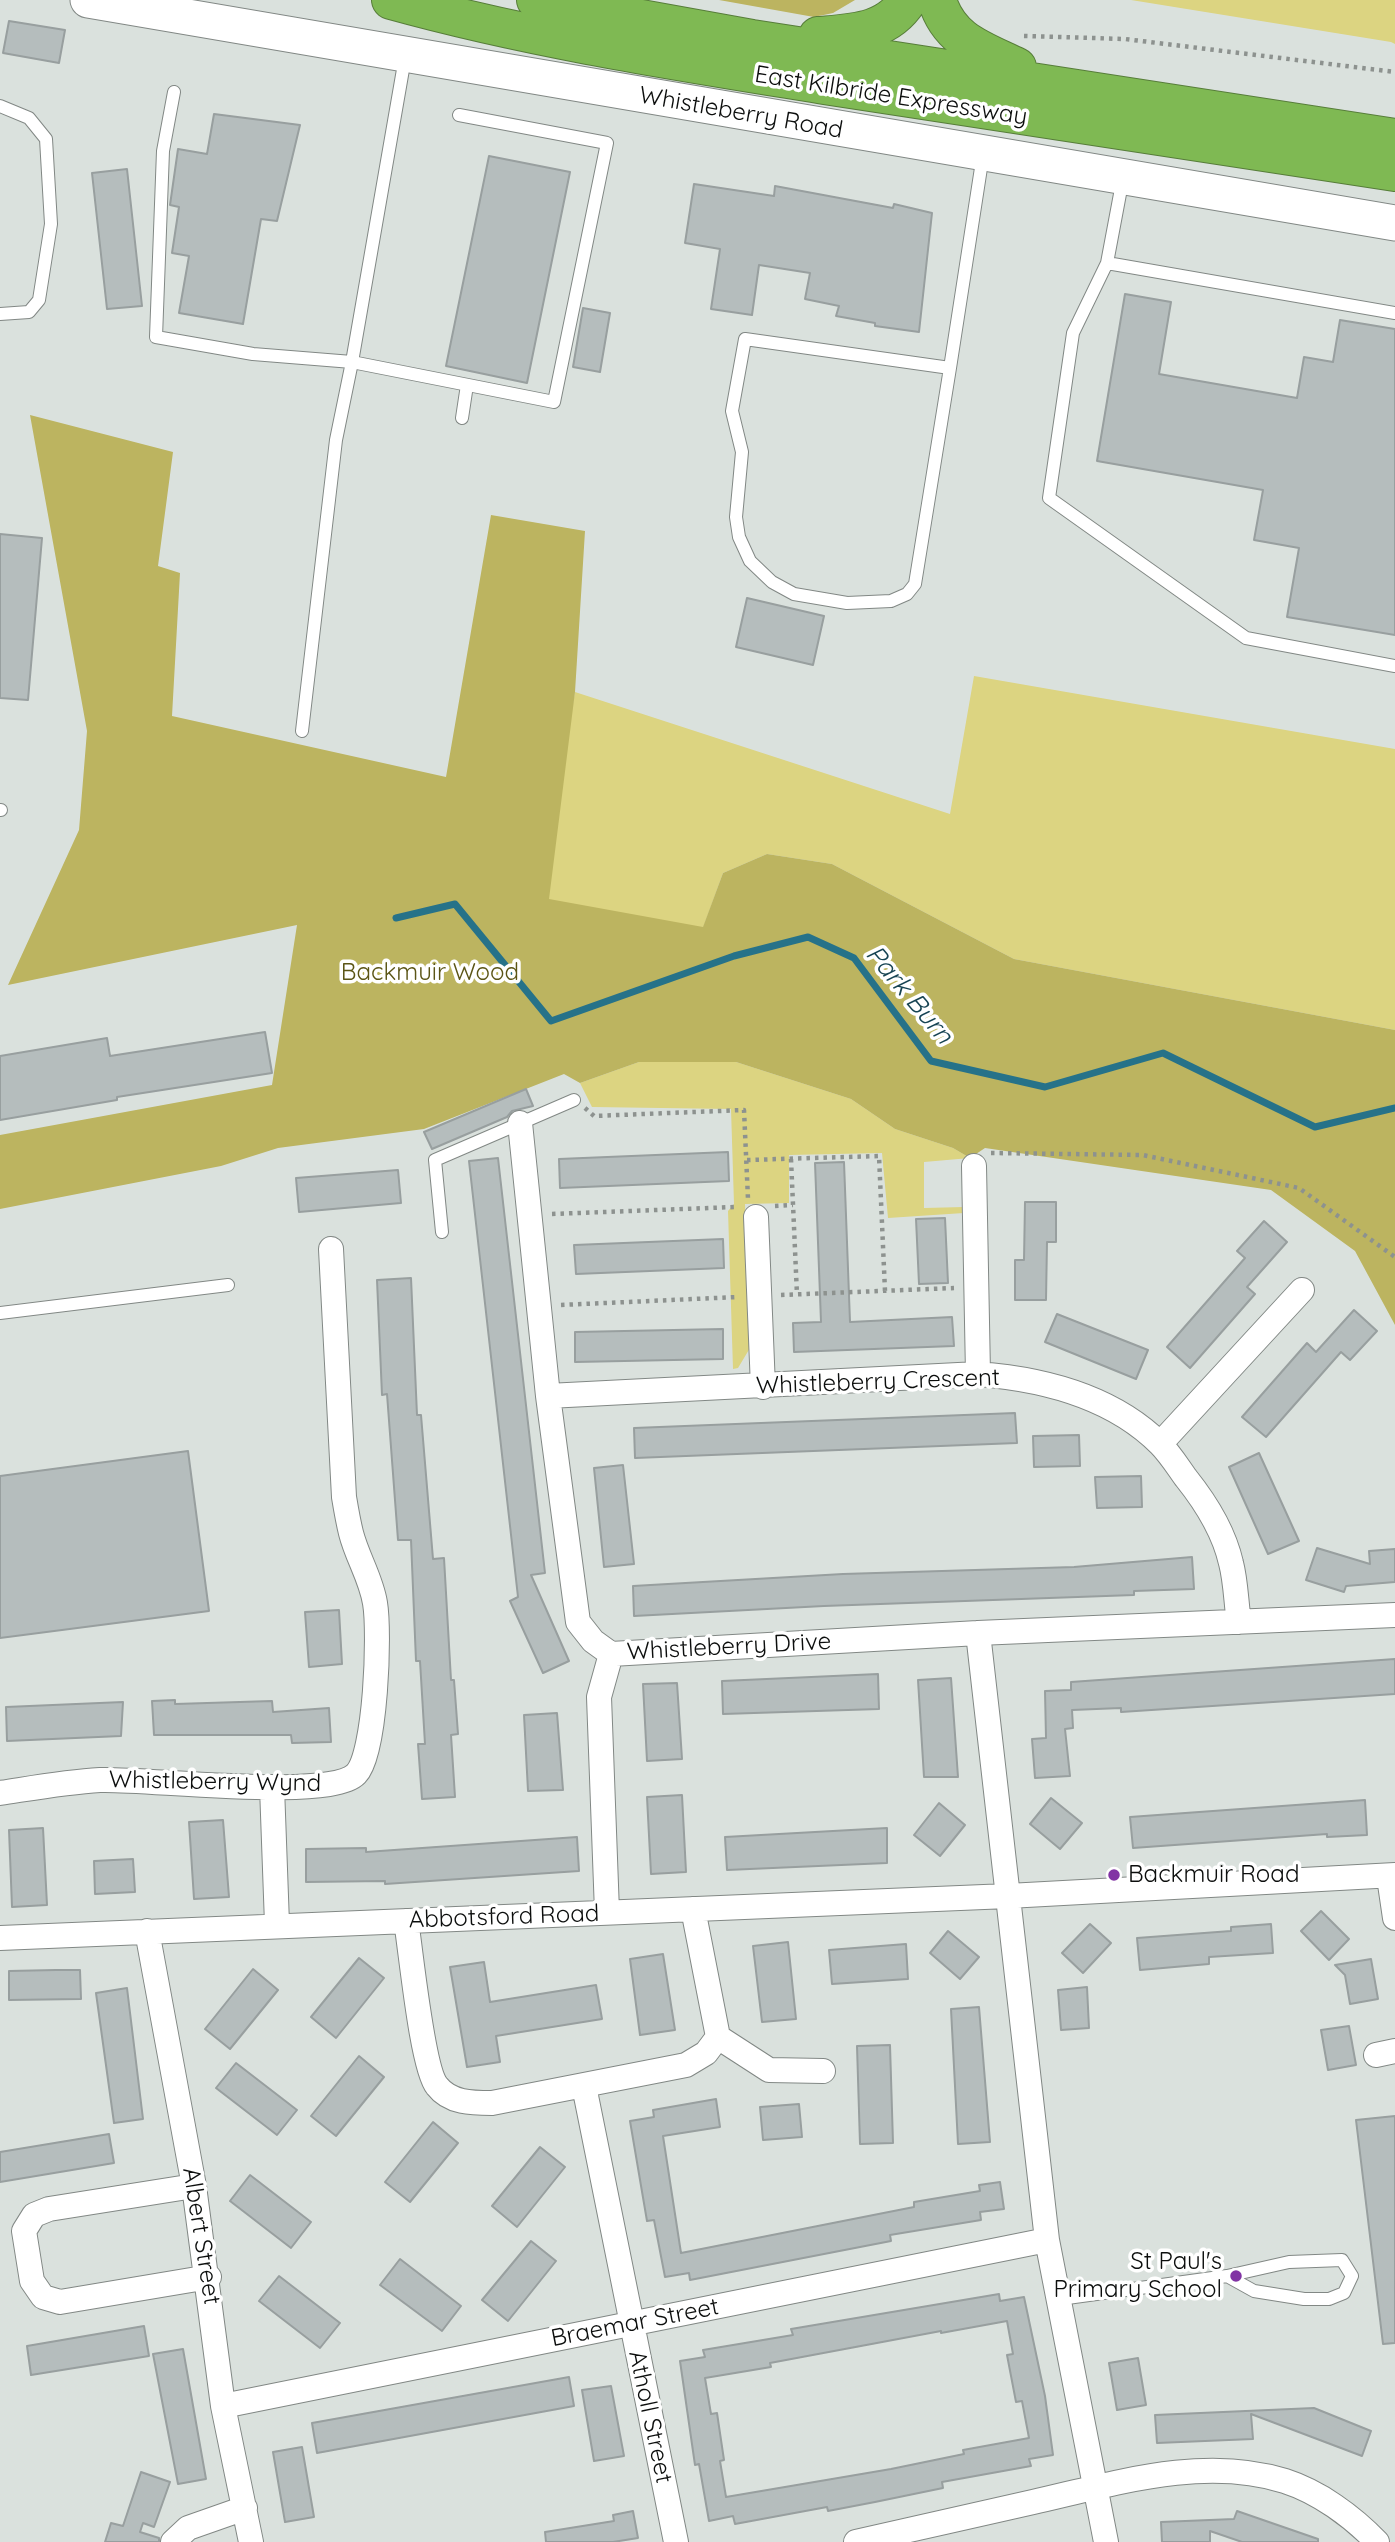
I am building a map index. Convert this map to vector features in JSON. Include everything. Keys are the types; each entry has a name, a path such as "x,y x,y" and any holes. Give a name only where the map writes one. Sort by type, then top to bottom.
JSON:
{"highway":[{"name":"East Kilbride Expressway","path":"391,0 510,30 606,50 1395,172"},
{"name":"East Kilbride Expressway","path":"536,0 785,44 1395,138"},
{"path":"785,44 872,29 889,21 908,0"},
{"path":"937,0 949,28 960,39 1017,67 1039,84"}],"main road":[{"name":"Whistleberry Road","path":"88,0 405,57 1395,223"}],"street":[{"name":"Whistleberry Drive","path":"520,1123 548,1396 578,1622 593,1641 611,1654 978,1633 1395,1615"},
{"path":"974,1166 978,1374"},
{"path":"763,1212 760,1296 763,1387"},
{"name":"Whistleberry Wynd","path":"0,1793 103,1780 272,1787 345,1782 357,1774 365,1759 370,1731 378,1634 375,1602 351,1534 344,1497 331,1249"},
{"path":"1160,1444 1302,1290"},
{"name":"Whistleberry Crescent","path":"548,1396 978,1374 1020,1378 1089,1398 1128,1419 1160,1444 1199,1495 1221,1534 1231,1564 1238,1622"},
{"path":"978,1633 1047,2240 1106,2542"},
{"path":"607,1912 599,1697 611,1654"},
{"path":"272,1787 277,1924"},
{"path":"1392,1876 1395,1918"},
{"name":"Abbotsford Road","path":"0,1938 277,1924 1008,1896 1392,1876"},
{"path":"693,1909 718,2037 769,2070 823,2071"},
{"path":"406,1921 427,2061 436,2085 449,2097 471,2103 492,2103 686,2065 706,2053 718,2037"},
{"name":"Albert Street","path":"147,1931 209,2277 223,2406 251,2542"},
{"name":"Atholl Street","path":"584,2086 676,2542"},
{"path":"194,2186 49,2209 34,2215 24,2231 32,2281 43,2297 60,2302 209,2277"},
{"name":"Braemar Street","path":"223,2406 1047,2240"},
{"path":"856,2542 1094,2488 1197,2470 1274,2479 1325,2500 1377,2542"},
{"path":"173,2542 188,2528 245,2508"}],"lane":[{"path":"302,732 336,440 405,57"},
{"path":"174,92 163,151 156,337 253,355 352,362 554,402 607,143 459,115"},
{"path":"0,106 29,118 46,139 51,224 39,300 29,312 0,314"},
{"path":"950,368 745,340 732,411 742,452 736,517 739,537 750,561 772,582 794,594 847,603 877,604 907,594 915,584 950,368 983,155"},
{"path":"1123,178 1107,263 1073,333 1049,498 1246,638 1395,666"},
{"path":"1107,263 1395,313"},
{"path":"462,418 467,385"},
{"path":"442,1232 435,1160 574,1100"},
{"path":"0,1313 228,1285"},
{"path":"1060,2299 1227,2276 1289,2262 1342,2260 1352,2276 1344,2293 1329,2300 1254,2291 1227,2276"}],"path":[{"path":"1020,36 1125,40 1395,72"},
{"path":"530,1214 748,1207 744,1111 594,1116 574,1100"},
{"path":"974,1166 981,1153 1143,1155 1286,1185 1299,1188 1395,1257"},
{"path":"747,1160 879,1156 885,1291"},
{"path":"791,1159 797,1295"},
{"path":"763,1212 793,1205"},
{"path":"539,1306 976,1287"}],"shaded area":[{"path":"1131,0 1395,0 1395,44 1391,42"},
{"path":"974,676 1395,749 1395,1030 1014,959 832,864 767,854 723,873 703,928 538,905 575,692 950,814"},
{"path":"639,1062 736,1062 851,1099 895,1129 953,1148 970,1158 924,1162 924,1208 964,1207 964,1213 888,1218 882,1153 789,1155 789,1203 745,1204 750,1348 738,1368 733,1369 728,1211 734,1204 731,1109 592,1107 580,1083"}],"green space":[{"path":"719,0 855,0 833,13 814,17"},
{"name":"Backmuir Wood","path":"30,415 173,452 158,566 180,573 172,716 446,777 491,515 585,531 575,692 549,899 703,927 723,873 767,854 832,864 1014,959 1395,1030 1395,1325 1355,1251 1271,1190 985,1148 970,1158 953,1148 895,1129 851,1099 736,1062 639,1062 580,1083 564,1074 424,1129 278,1148 221,1166 0,1209 0,1135 272,1085 297,925 8,985 79,830 87,731"}],"building":[{"path":"9,21 65,30 59,63 3,53"},
{"path":"214,114 300,125 277,221 261,219 243,324 179,313 189,256 172,253 179,207 170,205 178,149 207,154"},
{"path":"489,156 570,172 527,383 446,366"},
{"path":"127,169 142,306 107,309 92,173"},
{"path":"694,184 774,196 775,186 893,208 894,204 932,213 919,332 875,326 875,323 836,316 839,306 805,299 810,273 759,265 752,315 711,309 720,249 685,243"},
{"path":"1125,294 1171,302 1159,374 1297,398 1304,357 1333,362 1340,320 1395,329 1395,635 1287,617 1299,548 1254,540 1263,490 1097,461"},
{"path":"583,308 610,313 600,372 573,367"},
{"path":"0,534 42,538 28,700 0,698"},
{"path":"747,598 824,616 813,665 736,647"},
{"path":"265,1032 272,1073 117,1097 117,1100 0,1120 0,1056 107,1038 110,1056"},
{"path":"526,1089 533,1106 512,1111 507,1117 432,1149 424,1132"},
{"path":"728,1152 729,1181 560,1188 559,1159"},
{"path":"498,1158 545,1573 531,1575 569,1661 543,1673 510,1601 518,1597 469,1161"},
{"path":"844,1162 850,1322 952,1317 954,1346 794,1352 793,1323 821,1322 815,1163"},
{"path":"398,1170 401,1203 299,1212 296,1178"},
{"path":"1025,1202 1056,1202 1056,1242 1047,1242 1046,1300 1015,1300 1015,1260 1024,1260"},
{"path":"945,1218 948,1283 919,1284 916,1219"},
{"path":"1264,1221 1287,1242 1247,1287 1255,1294 1190,1368 1167,1347 1245,1258 1237,1251"},
{"path":"723,1239 724,1268 576,1274 574,1245"},
{"path":"411,1278 417,1415 421,1415 433,1559 444,1558 451,1680 454,1680 458,1734 451,1735 455,1797 422,1799 418,1744 425,1744 420,1661 416,1661 411,1540 398,1540 387,1394 382,1395 377,1280"},
{"path":"1354,1310 1377,1331 1350,1360 1341,1352 1266,1437 1242,1417 1307,1343 1316,1352"},
{"path":"1057,1314 1148,1350 1136,1379 1045,1342"},
{"path":"723,1329 723,1359 575,1362 575,1332"},
{"path":"1015,1413 1017,1443 635,1458 634,1428"},
{"path":"1079,1435 1080,1466 1034,1467 1033,1436"},
{"path":"188,1451 209,1611 0,1638 0,1476"},
{"path":"1259,1453 1299,1541 1268,1554 1229,1467"},
{"path":"623,1465 634,1564 604,1567 594,1468"},
{"path":"1141,1476 1142,1507 1097,1508 1095,1477"},
{"path":"1317,1548 1370,1564 1369,1551 1395,1549 1395,1582 1346,1586 1344,1592 1306,1580"},
{"path":"1192,1557 1194,1589 1134,1591 1134,1595 634,1616 633,1586 843,1574 1074,1567"},
{"path":"339,1610 342,1664 309,1667 305,1612"},
{"path":"1395,1659 1395,1694 1121,1712 1121,1708 1072,1710 1073,1728 1065,1729 1070,1776 1035,1778 1032,1739 1046,1738 1045,1691 1071,1690 1071,1682"},
{"path":"878,1674 879,1709 723,1714 722,1681"},
{"path":"951,1678 958,1777 924,1777 918,1680"},
{"path":"677,1683 682,1759 647,1761 643,1684"},
{"path":"175,1700 175,1704 272,1701 273,1712 329,1708 331,1742 292,1743 291,1735 154,1735 152,1701"},
{"path":"123,1702 121,1736 7,1741 6,1707"},
{"path":"557,1713 563,1790 528,1791 524,1715"},
{"path":"682,1795 686,1872 651,1874 647,1797"},
{"path":"1051,1798 1082,1823 1060,1849 1030,1824"},
{"path":"1365,1800 1367,1835 1327,1837 1327,1834 1133,1848 1130,1817"},
{"path":"939,1803 965,1825 940,1856 914,1835"},
{"path":"223,1820 229,1897 194,1899 189,1822"},
{"path":"43,1828 47,1905 12,1907 9,1830"},
{"path":"887,1828 887,1863 727,1870 725,1837"},
{"path":"577,1837 579,1871 385,1884 385,1881 306,1882 306,1849 366,1848 366,1852"},
{"path":"133,1859 135,1892 95,1894 94,1861"},
{"path":"1321,1911 1349,1939 1329,1960 1301,1931"},
{"path":"1090,1924 1111,1943 1083,1973 1062,1953"},
{"path":"1271,1924 1273,1953 1209,1957 1209,1964 1140,1970 1137,1938 1231,1931 1231,1927"},
{"path":"948,1931 979,1957 960,1979 930,1953"},
{"path":"788,1942 796,2019 762,2022 753,1946"},
{"path":"906,1944 908,1979 832,1984 829,1950"},
{"path":"663,1954 675,2030 640,2035 630,1959"},
{"path":"359,1958 384,1978 336,2038 311,2017"},
{"path":"1371,1959 1378,1999 1350,2004 1345,1975 1335,1965"},
{"path":"484,1962 490,2002 596,1985 602,2019 496,2036 500,2062 467,2067 450,1967"},
{"path":"253,1969 278,1990 230,2049 205,2029"},
{"path":"80,1970 81,1999 9,2000 9,1971"},
{"path":"1087,1987 1089,2028 1061,2030 1058,1990"},
{"path":"127,1988 143,2119 114,2123 96,1993"},
{"path":"979,2007 990,2142 958,2144 951,2009"},
{"path":"1349,2026 1356,2065 1328,2070 1321,2030"},
{"path":"890,2045 893,2143 860,2144 857,2046"},
{"path":"359,2056 384,2077 336,2136 311,2116"},
{"path":"236,2063 297,2110 277,2135 216,2088"},
{"path":"716,2099 720,2127 663,2136 681,2253 914,2207 914,2202 980,2191 979,2185 1000,2182 1004,2209 980,2212 981,2220 890,2235 891,2241 690,2280 689,2273 665,2277 654,2220 647,2221 630,2121 654,2117 653,2110"},
{"path":"799,2104 802,2137 763,2140 760,2107"},
{"path":"1395,2116 1395,2343 1383,2344 1356,2120"},
{"path":"433,2122 458,2143 410,2202 385,2182"},
{"path":"109,2134 114,2163 0,2182 0,2152"},
{"path":"540,2147 565,2167 517,2227 492,2206"},
{"path":"250,2175 311,2222 291,2248 230,2201"},
{"path":"531,2241 556,2261 508,2321 482,2300"},
{"path":"400,2259 461,2306 442,2331 380,2285"},
{"path":"279,2276 340,2323 320,2348 259,2301"},
{"path":"999,2294 1000,2301 1024,2297 1045,2396 1053,2455 1029,2459 1031,2466 942,2482 943,2488 875,2502 828,2511 827,2507 735,2524 733,2516 709,2521 699,2464 695,2465 680,2361 705,2357 703,2350 793,2335 791,2329","holes":["1007,2321 1013,2354 1007,2355 1016,2402 1022,2401 1029,2438 963,2450 964,2454 891,2469 726,2497 720,2461 724,2460 717,2413 711,2414 705,2378 771,2367 770,2363"]},
{"path":"144,2326 149,2356 31,2375 27,2346"},
{"path":"183,2349 206,2479 178,2484 153,2354"},
{"path":"1138,2358 1146,2405 1117,2410 1109,2363"},
{"path":"569,2377 574,2406 317,2453 312,2423"},
{"path":"611,2386 624,2456 594,2461 582,2390"},
{"path":"1314,2408 1371,2431 1362,2456 1251,2414 1253,2439 1157,2443 1155,2415"},
{"path":"302,2447 314,2517 285,2522 273,2452"},
{"path":"141,2472 170,2482 154,2527 143,2523 140,2532 159,2538 159,2542 105,2542 111,2523 123,2526"},
{"path":"633,2511 638,2538 613,2542 546,2542 545,2532 614,2521 613,2515"},
{"path":"1237,2511 1318,2539 1318,2542 1242,2542 1210,2531 1210,2542 1162,2542 1161,2522 1234,2519"}],"waterway":[{"name":"Park Burn","path":"396,918 455,904 551,1021 734,956 808,937 854,958 931,1061 1045,1087 1163,1053 1315,1127 1395,1108"}],"place":[{"name":"Backmuir Road","path":"1114,1875"},
{"name":"St Paul's Primary School","path":"1236,2276"}]}
